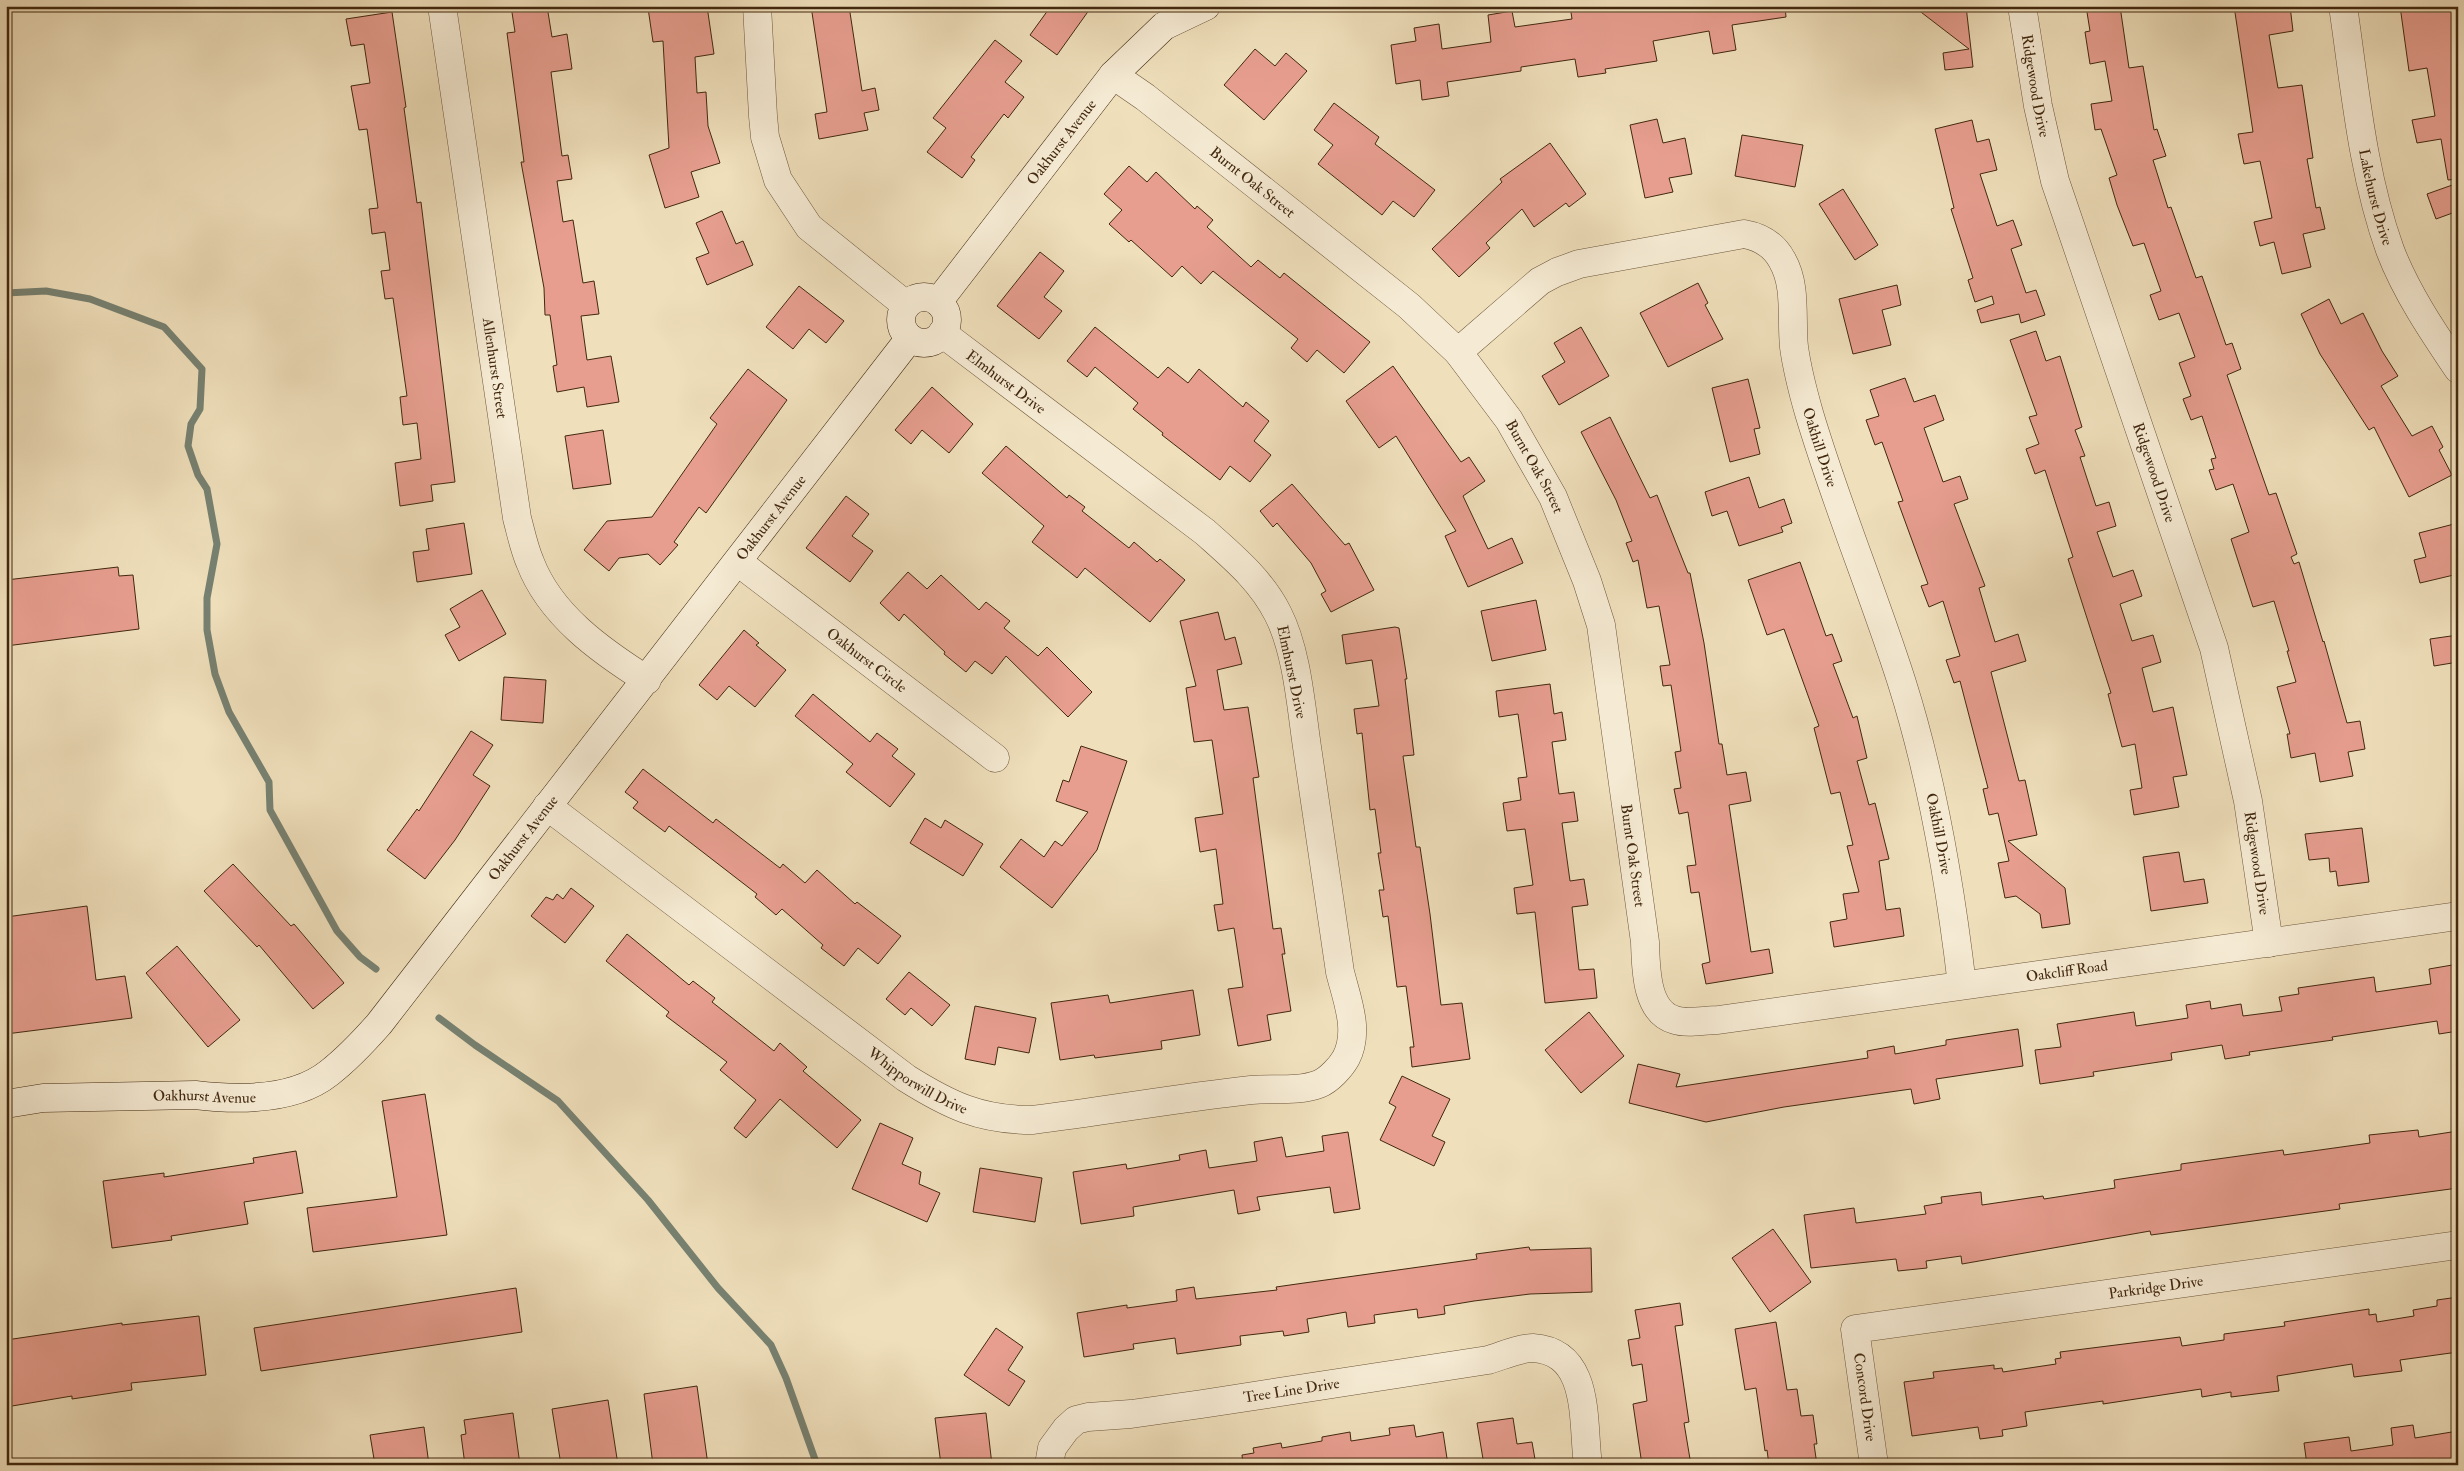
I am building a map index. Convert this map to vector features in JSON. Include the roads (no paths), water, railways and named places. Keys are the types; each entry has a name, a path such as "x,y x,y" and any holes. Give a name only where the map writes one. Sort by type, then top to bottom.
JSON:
{"street":[{"name":"Allenhurst Street","path":"442,6 518,518 526,550 530,563 559,610 612,658 647,680"},
{"path":"757,6 764,123 771,162 778,180 809,227 906,305"},
{"name":"Oakhurst Avenue","path":"938,302 1113,75 1164,26 1206,6"},
{"name":"Ridgewood Drive","path":"2022,6 2038,106 2055,181 2214,648 2248,801 2269,943"},
{"name":"Lakehurst Drive","path":"2343,6 2360,125 2379,216 2391,252 2405,281 2458,369"},
{"name":"Burnt Oak Street","path":"1113,75 1145,97 1402,300 1458,352 1509,420 1554,497 1587,581 1601,625 1645,942 1647,975 1655,1002 1662,1012 1675,1020"},
{"name":"Oakhill Drive","path":"1458,352 1540,281 1579,264 1744,234 1759,237 1774,248 1783,261 1790,279 1794,346 1809,412 1902,684 1924,766 1940,831 1962,985"},
{"path":"921,297 930,297 938,302 947,317 946,326 942,333 935,340 927,342 910,338 904,331 901,322 902,313 906,305 921,297"},
{"name":"Elmhurst Drive","path":"942,333 1205,532 1243,566 1266,593 1279,615 1292,656 1340,972 1350,1008 1352,1029 1350,1047"},
{"name":"Oakhurst Avenue","path":"6,1104 43,1098 196,1095 217,1098 252,1097 285,1092 301,1087 329,1073 379,1024 910,338"},
{"name":"Oakhurst Circle","path":"738,562 996,758"},
{"name":"Whipporwill Drive","path":"547,806 906,1078 946,1102 969,1112 1011,1120 1032,1120 1251,1090 1302,1088 1320,1083 1331,1075 1345,1059 1350,1047"},
{"name":"Oakcliff Road","path":"1675,1020 1718,1020 2458,916"},
{"name":"Parkridge Drive","path":"1855,1329 2458,1244"},
{"name":"Concord Drive","path":"1855,1329 1874,1465"},
{"name":"Tree Line Drive","path":"1049,1465 1052,1448 1066,1428 1076,1420 1088,1417 1176,1407 1488,1360 1532,1348 1558,1357 1572,1369 1578,1380 1582,1393 1588,1465"}],"waterway":[{"path":"6,293 46,291 90,299 164,327 202,369 200,409 191,424 188,446 198,475 207,489 217,544 207,598 207,630 215,674 229,712 269,782 270,810 337,931 360,957 376,969"},
{"path":"439,1018 475,1045 558,1101 648,1200 718,1288 771,1345 786,1378 817,1465"}]}
